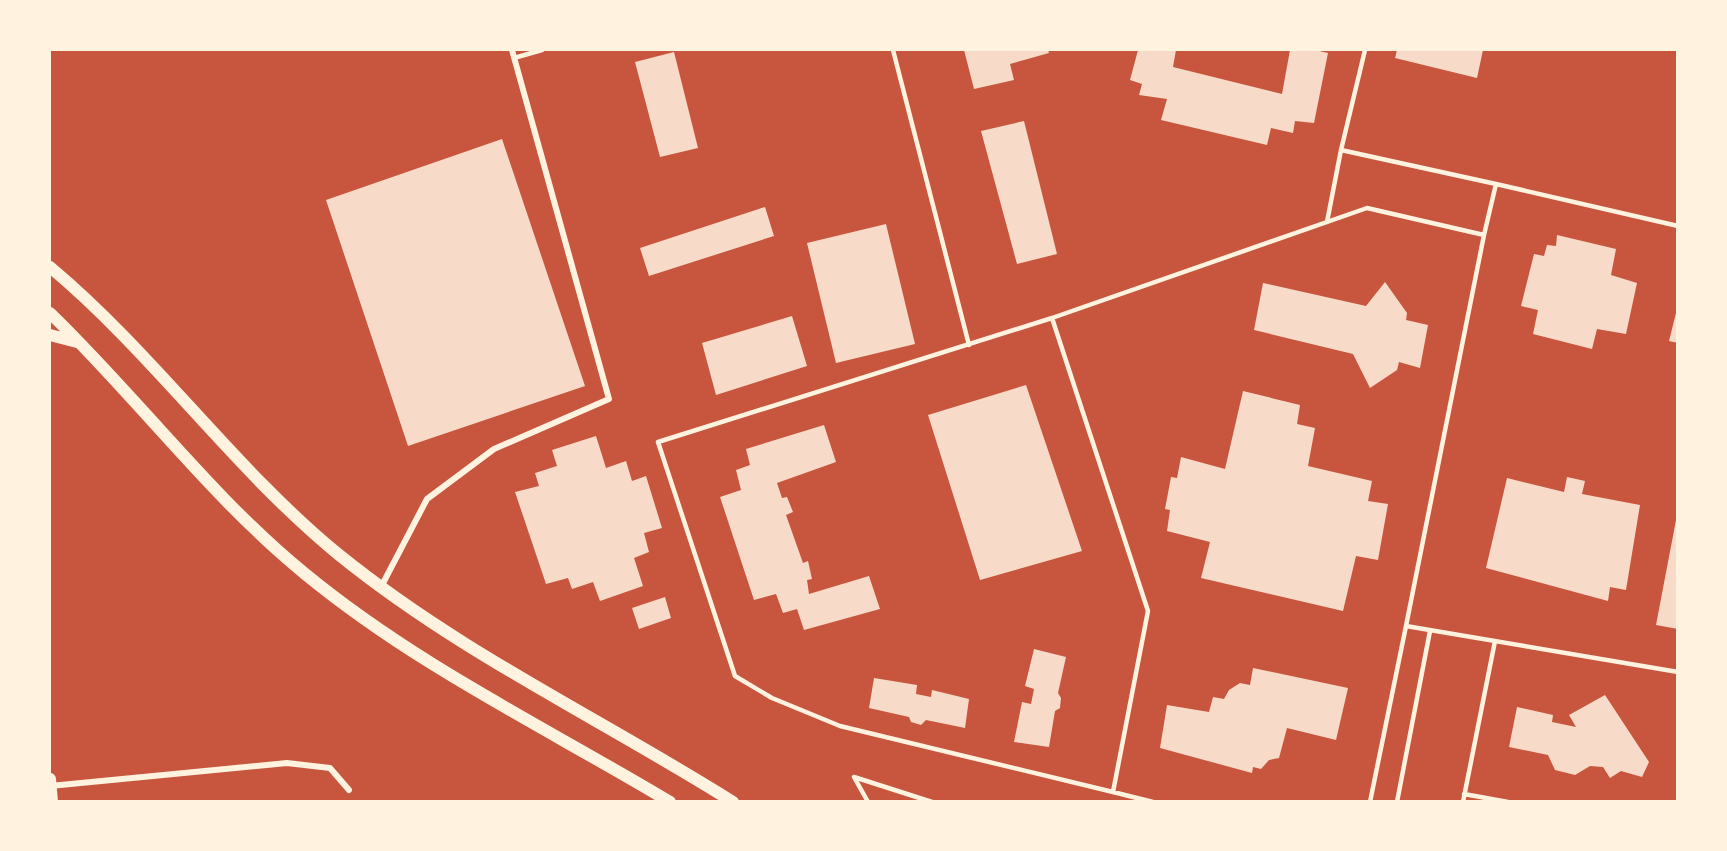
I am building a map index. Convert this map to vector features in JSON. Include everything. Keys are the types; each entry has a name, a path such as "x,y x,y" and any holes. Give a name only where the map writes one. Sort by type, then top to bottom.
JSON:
{"main road":[{"path":"50,267 115,327 181,394 255,478 337,553 381,588 462,643 734,801"},
{"path":"50,314 80,342 203,477 251,526 303,573 357,615 414,654 670,801"},
{"path":"50,335 80,342"},
{"path":"50,783 52,801"}],"street":[{"path":"381,588 427,499 494,449 609,399 512,50"},
{"path":"50,783 287,763 330,768 349,790"}],"lane":[{"path":"514,58 542,50"},
{"path":"893,50 969,345"},
{"path":"1327,222 1341,150 1365,50"},
{"path":"1341,150 1677,226"},
{"path":"1370,801 1496,184"},
{"path":"1153,801 840,726 772,698 735,676 658,442 1052,318 1367,207 1484,235"},
{"path":"1052,318 1148,610 1113,792"},
{"path":"1406,626 1677,672"},
{"path":"1397,801 1430,631"},
{"path":"1463,801 1495,641"},
{"path":"868,801 854,777 932,801"},
{"path":"1464,794 1508,801"}],"building":[{"path":"964,50 1048,50 1049,53 1010,64 1014,80 974,89"},
{"path":"1138,50 1176,50 1173,67 1282,94 1290,50 1315,50 1328,53 1314,123 1295,121 1293,133 1271,128 1267,145 1161,120 1167,99 1139,95 1142,84 1130,80"},
{"path":"1397,50 1483,50 1477,78 1395,58"},
{"path":"674,52 698,148 660,157 635,62"},
{"path":"1024,121 1057,254 1017,264 981,131"},
{"path":"502,139 585,386 408,446 326,200"},
{"path":"765,207 774,236 649,276 640,248"},
{"path":"886,224 915,344 836,363 807,243"},
{"path":"1557,235 1616,249 1611,275 1637,283 1626,334 1597,329 1592,349 1533,334 1538,310 1521,306 1534,254 1544,256 1547,245 1556,246"},
{"path":"1385,282 1407,313 1406,320 1428,325 1420,368 1399,362 1397,370 1370,388 1353,354 1254,330 1263,283 1366,306"},
{"path":"1678,309 1678,343 1669,341"},
{"path":"792,316 807,366 716,395 702,343"},
{"path":"1026,385 1082,551 980,580 928,415"},
{"path":"1243,391 1300,405 1297,424 1315,428 1308,466 1372,481 1368,501 1388,504 1378,560 1356,556 1343,611 1201,578 1210,542 1167,531 1170,510 1165,509 1171,477 1177,478 1181,457 1225,469"},
{"path":"824,425 836,462 777,483 782,498 787,497 793,512 786,515 803,563 808,561 812,579 807,580 809,594 869,576 880,609 804,630 797,609 783,613 776,594 754,600 720,497 741,490 736,470 750,465 746,449"},
{"path":"596,436 606,468 626,461 632,481 646,476 662,528 644,533 649,552 634,558 643,586 600,601 593,582 572,589 568,578 546,584 515,492 539,486 535,473 557,466 552,450"},
{"path":"1567,477 1585,481 1582,494 1640,505 1626,590 1610,587 1608,601 1486,568 1507,478 1564,492"},
{"path":"1676,520 1678,521 1678,629 1656,625"},
{"path":"665,597 671,618 639,629 632,608"},
{"path":"1034,649 1066,657 1058,693 1061,698 1060,708 1055,711 1049,747 1014,742 1022,702 1031,704 1034,689 1025,686"},
{"path":"1253,668 1348,688 1336,740 1287,728 1279,758 1269,760 1261,769 1253,767 1252,773 1160,748 1167,705 1209,712 1213,697 1224,699 1229,690 1240,683 1250,685"},
{"path":"874,678 917,685 916,694 931,697 932,690 969,699 965,728 926,720 921,725 911,722 909,717 869,708"},
{"path":"1605,695 1649,762 1642,777 1621,771 1610,778 1603,767 1590,766 1575,775 1555,770 1548,755 1509,747 1517,707 1553,715 1552,722 1576,727 1569,715"}]}
